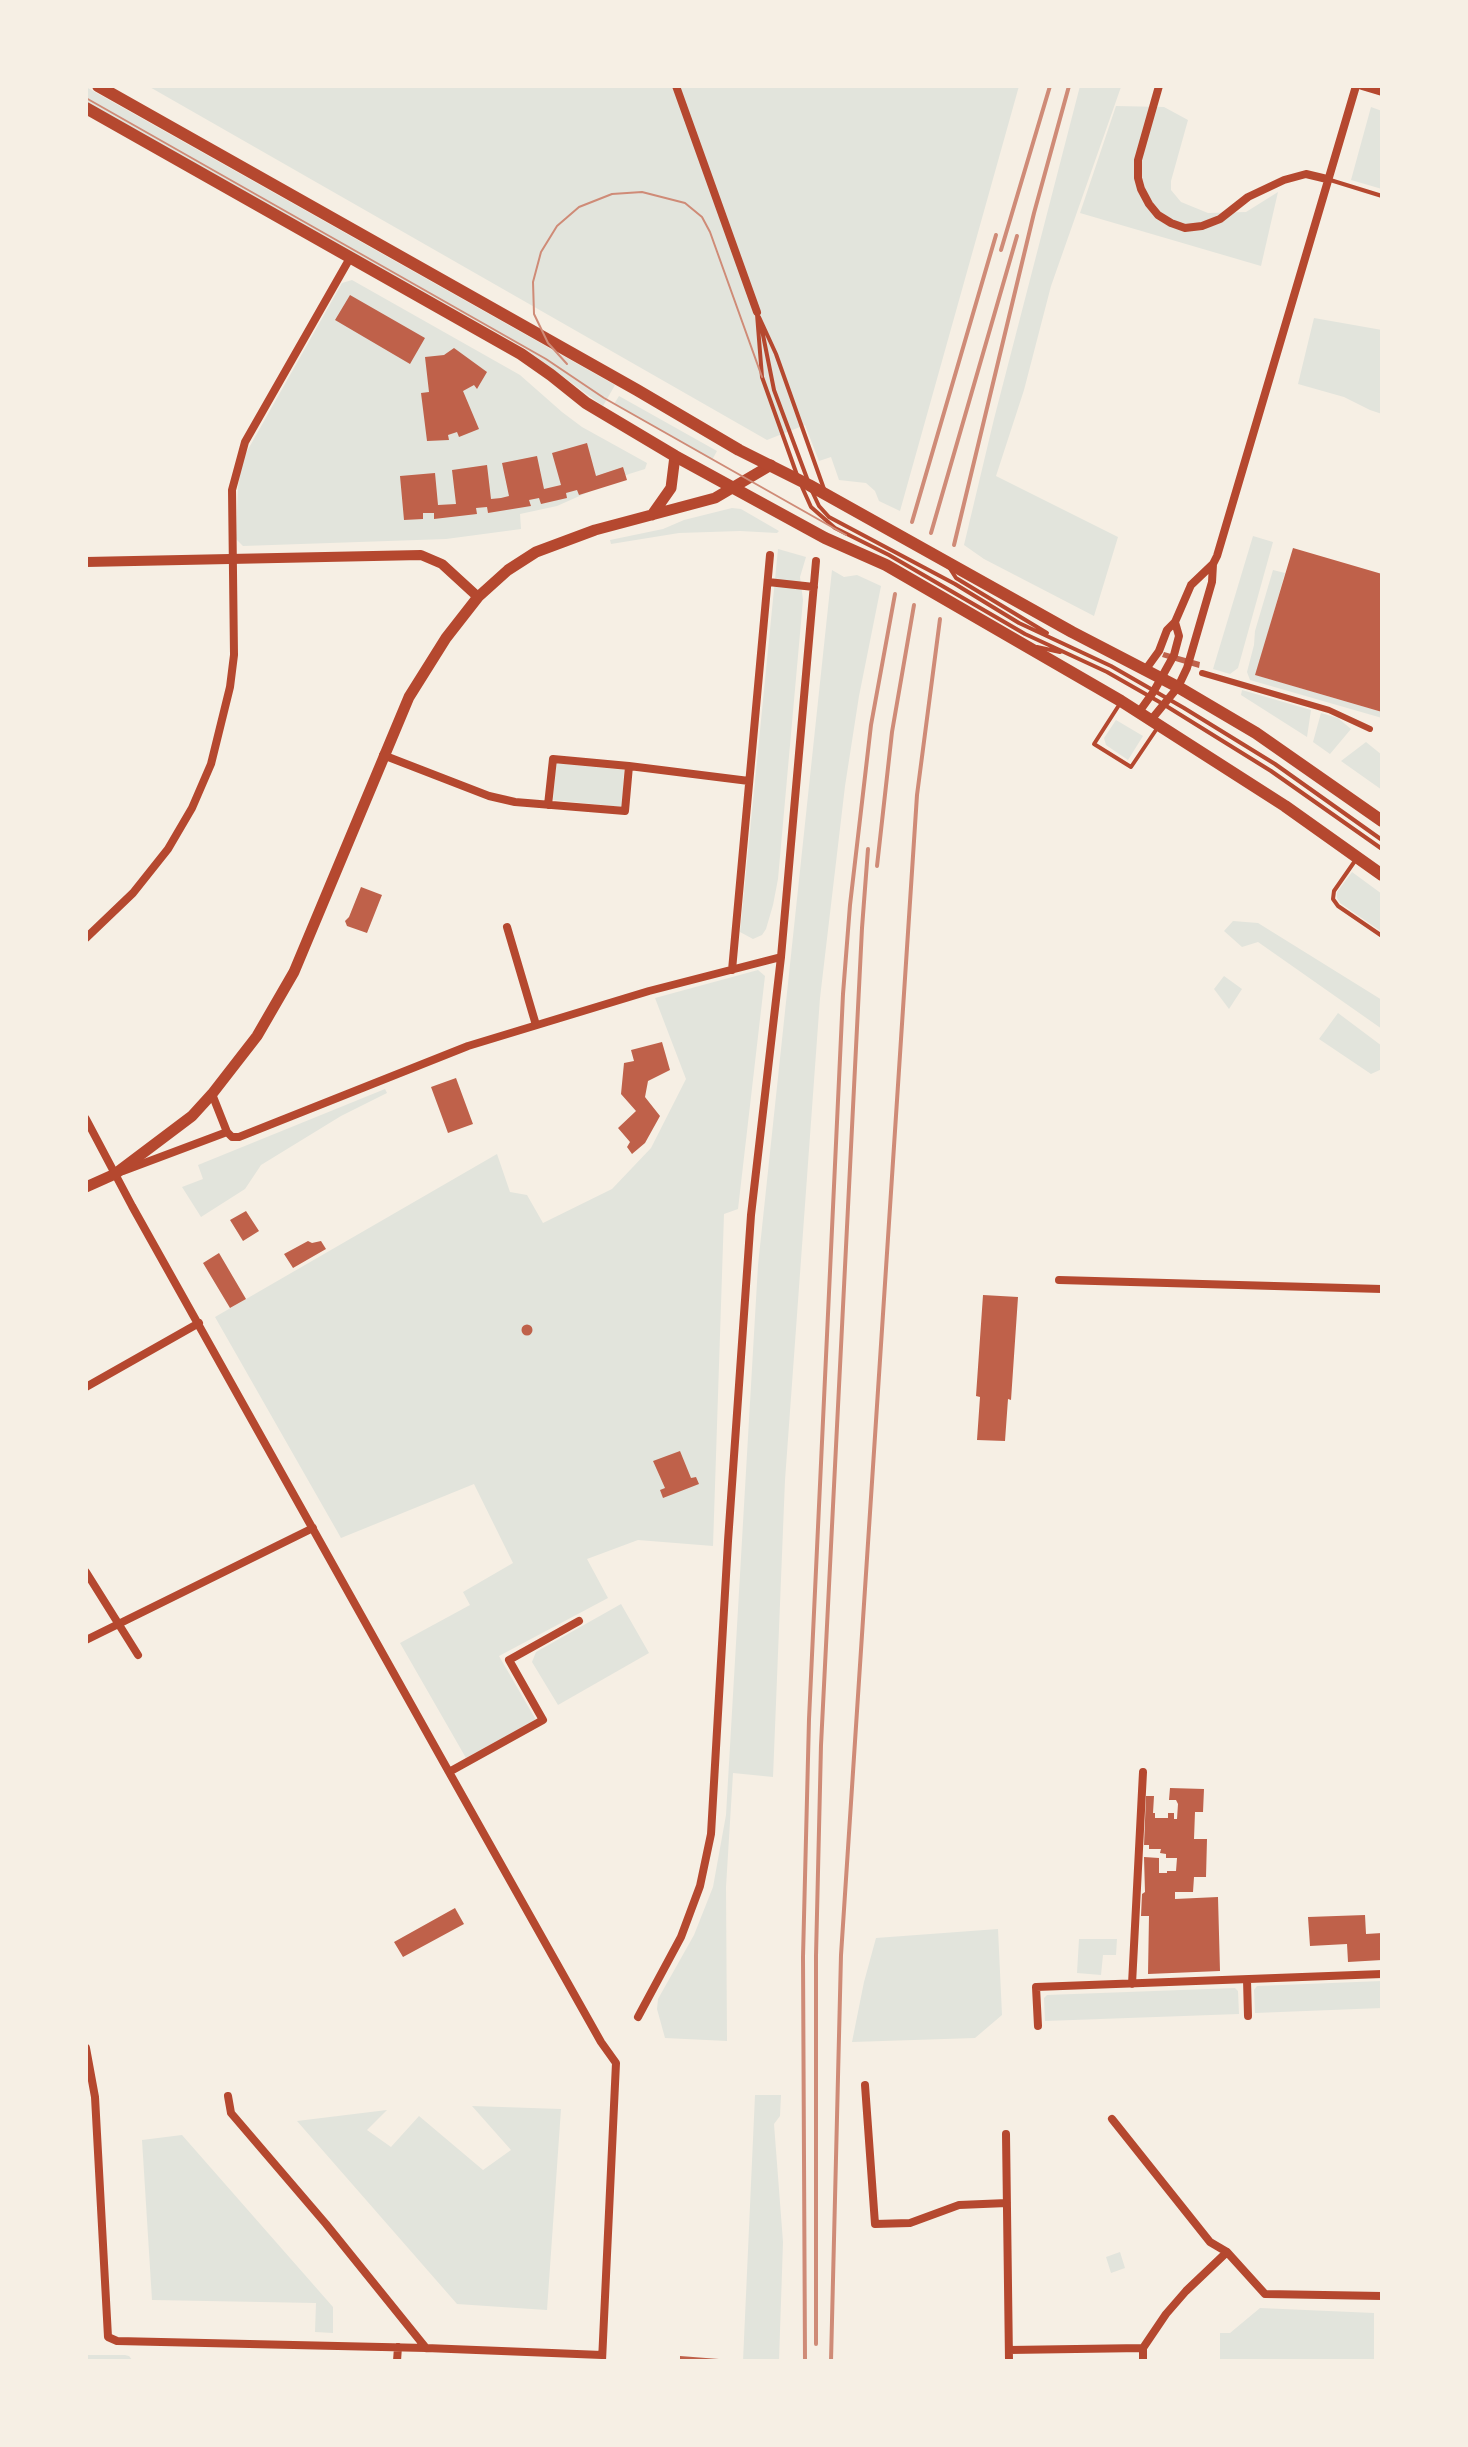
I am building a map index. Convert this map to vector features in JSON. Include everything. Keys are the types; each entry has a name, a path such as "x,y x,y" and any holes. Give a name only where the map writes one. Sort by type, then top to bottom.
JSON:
{"main road":[{"path":"98,86 739,450 943,559 957,577 1059,625 1178,687 1256,733 1382,821"},
{"path":"86,108 521,354 586,403 675,456 825,538 888,560 952,597 1019,643 1139,712 1285,806 1382,875"},
{"path":"652,515 671,488 675,456"},
{"path":"86,1187 115,1174 171,1133 212,1094 257,1036 294,972 409,697 446,638 478,597 508,570 536,552 581,534 715,498 771,465"}],"street":[{"path":"676,86 757,312"},
{"path":"1159,86 1138,160 1138,178 1149,204 1158,215 1171,223 1185,228 1202,226 1220,219 1248,197 1284,180 1306,174 1327,179"},
{"path":"1146,669 1159,651 1167,630 1175,622 1191,585 1217,556 1327,179 1359,86 1382,92"},
{"path":"86,938 133,893 168,849 192,808 211,764 230,687 234,655 232,490 245,442 350,258"},
{"path":"86,562 421,555 442,564 478,597"},
{"path":"732,970 770,555"},
{"path":"638,2017 681,1937 700,1886 711,1834 751,1215 781,957 816,561"},
{"path":"1155,722 1187,668 1212,582 1213,564"},
{"path":"768,582 814,587"},
{"path":"1139,712 1174,655 1179,636 1175,622"},
{"path":"1202,673 1329,710 1370,729"},
{"path":"383,755 489,796 515,802 625,811 629,766"},
{"path":"548,805 553,759 749,781"},
{"path":"507,927 536,1025"},
{"path":"212,1094 227,1132 232,1137 239,1137 468,1046 781,957"},
{"path":"86,1119 449,1772 601,2042 616,2063 602,2358 398,2347 117,2341 108,2337 95,2097 86,2048"},
{"path":"115,1174 227,1132"},
{"path":"1059,1280 1382,1289"},
{"path":"86,1387 199,1323"},
{"path":"86,1640 313,1528"},
{"path":"86,1572 138,1655"},
{"path":"449,1772 543,1720 509,1660 579,1621"},
{"path":"1132,1984 1143,1772"},
{"path":"1038,2026 1036,1987 1382,1974"},
{"path":"1247,1980 1248,2016"},
{"path":"865,2085 875,2224 910,2223 959,2205 1007,2203"},
{"path":"228,2096 231,2113 426,2348"},
{"path":"1112,2119 1210,2242 1227,2252 1265,2294 1382,2296"},
{"path":"1006,2134 1009,2361"},
{"path":"1143,2361 1143,2348 1186,2291 1227,2252"},
{"path":"397,2361 398,2347"},
{"path":"1009,2350 1143,2348"}],"lane":[{"path":"1327,179 1382,196"},
{"path":"757,312 762,377 804,483 829,517 957,577 987,599 1275,764 1382,840"},
{"path":"757,312 766,342 774,390 808,501 821,518 888,560"},
{"path":"757,312 776,354 826,495"},
{"path":"952,597 1152,694"},
{"path":"1019,643 1071,654"},
{"path":"1121,701 1094,744 1131,767 1155,722"},
{"path":"1166,702 1382,849"},
{"path":"1357,858 1334,891 1333,899 1338,906 1382,936"}],"shaded area":[{"path":"148,86 1019,86 900,511 879,501 875,491 866,483 839,480 831,457 819,461 805,425 767,440"},
{"path":"1080,86 1121,87 1051,286 1024,390 996,476 1118,537 1094,616 984,559 964,545"},
{"path":"86,87 615,385 603,406 524,348 86,102"},
{"path":"1116,106 1164,107 1188,120 1171,181 1171,190 1181,202 1208,213 1246,212 1278,192 1261,266 1080,213"},
{"path":"1371,107 1382,111 1382,189 1351,180"},
{"path":"352,280 520,375 582,427 647,463 645,469 557,506 520,514 521,529 446,539 243,546 236,539 242,460 342,283"},
{"path":"1314,318 1382,330 1382,414 1344,397 1298,384"},
{"path":"619,396 717,451 712,460 614,404"},
{"path":"732,508 741,509 779,531 679,533 611,544 610,540 663,529 684,520"},
{"path":"1253,536 1273,542 1238,668 1230,674 1213,669"},
{"path":"778,549 806,557 800,577 803,600 778,879 766,929 753,939 740,932"},
{"path":"832,570 844,577 857,575 881,586 845,786 820,998 785,1480 773,1777 733,1773 726,1887 727,2041 665,2038 657,2009 658,1999 694,1935 713,1887 726,1815 758,1265"},
{"path":"1273,570 1285,573 1256,675 1382,712 1382,718 1250,680 1247,672 1255,631"},
{"path":"1242,690 1311,710 1307,737 1241,695"},
{"path":"1321,713 1338,718 1351,729 1330,754 1313,742"},
{"path":"1116,720 1143,736 1128,760 1106,745 1104,738"},
{"path":"1366,742 1382,755 1382,790 1341,761"},
{"path":"556,763 624,770 622,807 553,800"},
{"path":"1352,872 1382,894 1382,932 1337,898 1337,892"},
{"path":"1233,921 1258,923 1382,1000 1382,1029 1258,942 1242,947 1224,931"},
{"path":"758,970 765,976 738,1209 724,1214 713,1546 638,1540 587,1559 608,1598 499,1656 536,1720 466,1758 400,1643 470,1605 463,1592 513,1563 474,1484 341,1538 215,1317 497,1154 510,1192 527,1195 543,1223 612,1189 651,1148 686,1079 655,998"},
{"path":"1224,976 1242,989 1229,1009 1214,989"},
{"path":"1338,1013 1382,1046 1382,1069 1371,1074 1319,1039"},
{"path":"385,1089 387,1093 341,1116 261,1165 245,1189 201,1217 182,1187 203,1179 198,1165"},
{"path":"621,1604 649,1653 558,1705 532,1662 536,1652"},
{"path":"998,1929 1002,2015 975,2038 852,2042 876,1938"},
{"path":"1079,1939 1117,1939 1116,1955 1103,1955 1101,1975 1077,1973"},
{"path":"1382,1981 1382,2008 1255,2013 1254,1990 1257,1986"},
{"path":"1235,1988 1238,1991 1239,2014 1045,2021 1044,1998 1047,1995"},
{"path":"755,2095 781,2095 780,2116 774,2124 783,2242 779,2361 743,2361"},
{"path":"472,2106 561,2109 547,2310 457,2304 297,2121 387,2110 367,2130 391,2147 419,2116 483,2170 511,2150"},
{"path":"182,2135 333,2307 333,2333 315,2332 316,2303 152,2300 142,2140"},
{"path":"1120,2252 1125,2268 1111,2273 1106,2257"},
{"path":"1260,2308 1374,2313 1374,2361 1220,2361 1220,2333 1230,2333"},
{"path":"86,2355 125,2355 133,2361 86,2361"}],"building":[{"path":"350,295 425,338 410,364 335,320"},
{"path":"454,348 487,372 477,389 474,385 463,391 479,429 459,437 457,432 448,435 449,440 427,441 421,393 429,392 425,357 444,355"},
{"path":"587,443 596,476 623,467 627,480 579,495 577,490 566,493 567,498 541,504 539,498 529,500 531,506 488,513 487,507 476,508 477,514 434,519 434,513 423,513 423,519 404,520 400,476 435,473 438,505 456,504 452,470 487,465 491,499 501,498 509,496 502,463 537,456 544,489 561,485 552,453"},
{"path":"1293,548 1382,574 1382,712 1255,675"},
{"path":"1164,652 1200,662 1199,668 1162,657"},
{"path":"361,887 382,895 367,933 347,926 345,921"},
{"path":"662,1042 670,1070 648,1081 645,1097 660,1116 645,1143 632,1154 627,1147 630,1142 618,1128 636,1111 621,1094 624,1063 634,1061 631,1050"},
{"path":"456,1078 473,1124 448,1133 431,1087"},
{"path":"246,1211 259,1231 243,1241 230,1220"},
{"path":"308,1241 321,1241 326,1249 293,1268 284,1254"},
{"path":"219,1253 246,1299 230,1308 203,1263"},
{"path":"983,1295 1018,1297 1005,1441 977,1440 980,1397 976,1396"},
{"path":"527,1324 533,1330 527,1336 521,1330"},
{"path":"680,1451 691,1478 696,1477 699,1484 663,1498 660,1490 665,1488 653,1461"},
{"path":"1170,1788 1204,1789 1203,1812 1195,1812 1194,1839 1207,1839 1206,1877 1194,1877 1193,1892 1175,1892 1175,1899 1218,1897 1220,1971 1148,1974 1149,1916 1141,1916 1142,1894 1145,1892 1144,1857 1159,1858 1159,1873 1176,1871 1177,1858 1166,1858 1166,1854 1160,1853 1161,1849 1149,1849 1149,1845 1144,1845 1146,1796 1154,1796 1155,1818 1168,1818 1168,1813 1174,1813 1174,1819 1177,1819 1178,1804 1176,1800 1169,1800"},
{"path":"455,1908 464,1924 403,1957 394,1942"},
{"path":"1365,1915 1366,1934 1382,1933 1382,1960 1348,1962 1347,1944 1310,1946 1308,1917"},
{"path":"680,2356 719,2359 719,2361 680,2361"}],"tram line":[{"path":"86,98 546,359 604,398 846,535"},
{"path":"567,364 548,343 534,314 533,282 541,252 557,226 579,207 612,194 642,192 685,203 702,217 762,377"}],"railway":[{"path":"1001,250 1050,86"},
{"path":"954,545 1034,213 1069,86"},
{"path":"912,522 996,235"},
{"path":"931,533 1017,236"},
{"path":"805,2361 803,1957 809,1719 843,994 871,725 895,594"},
{"path":"877,866 892,732 914,605"},
{"path":"831,2361 841,1955 917,795 940,619"},
{"path":"816,2344 816,1956 821,1745 868,849"}]}
